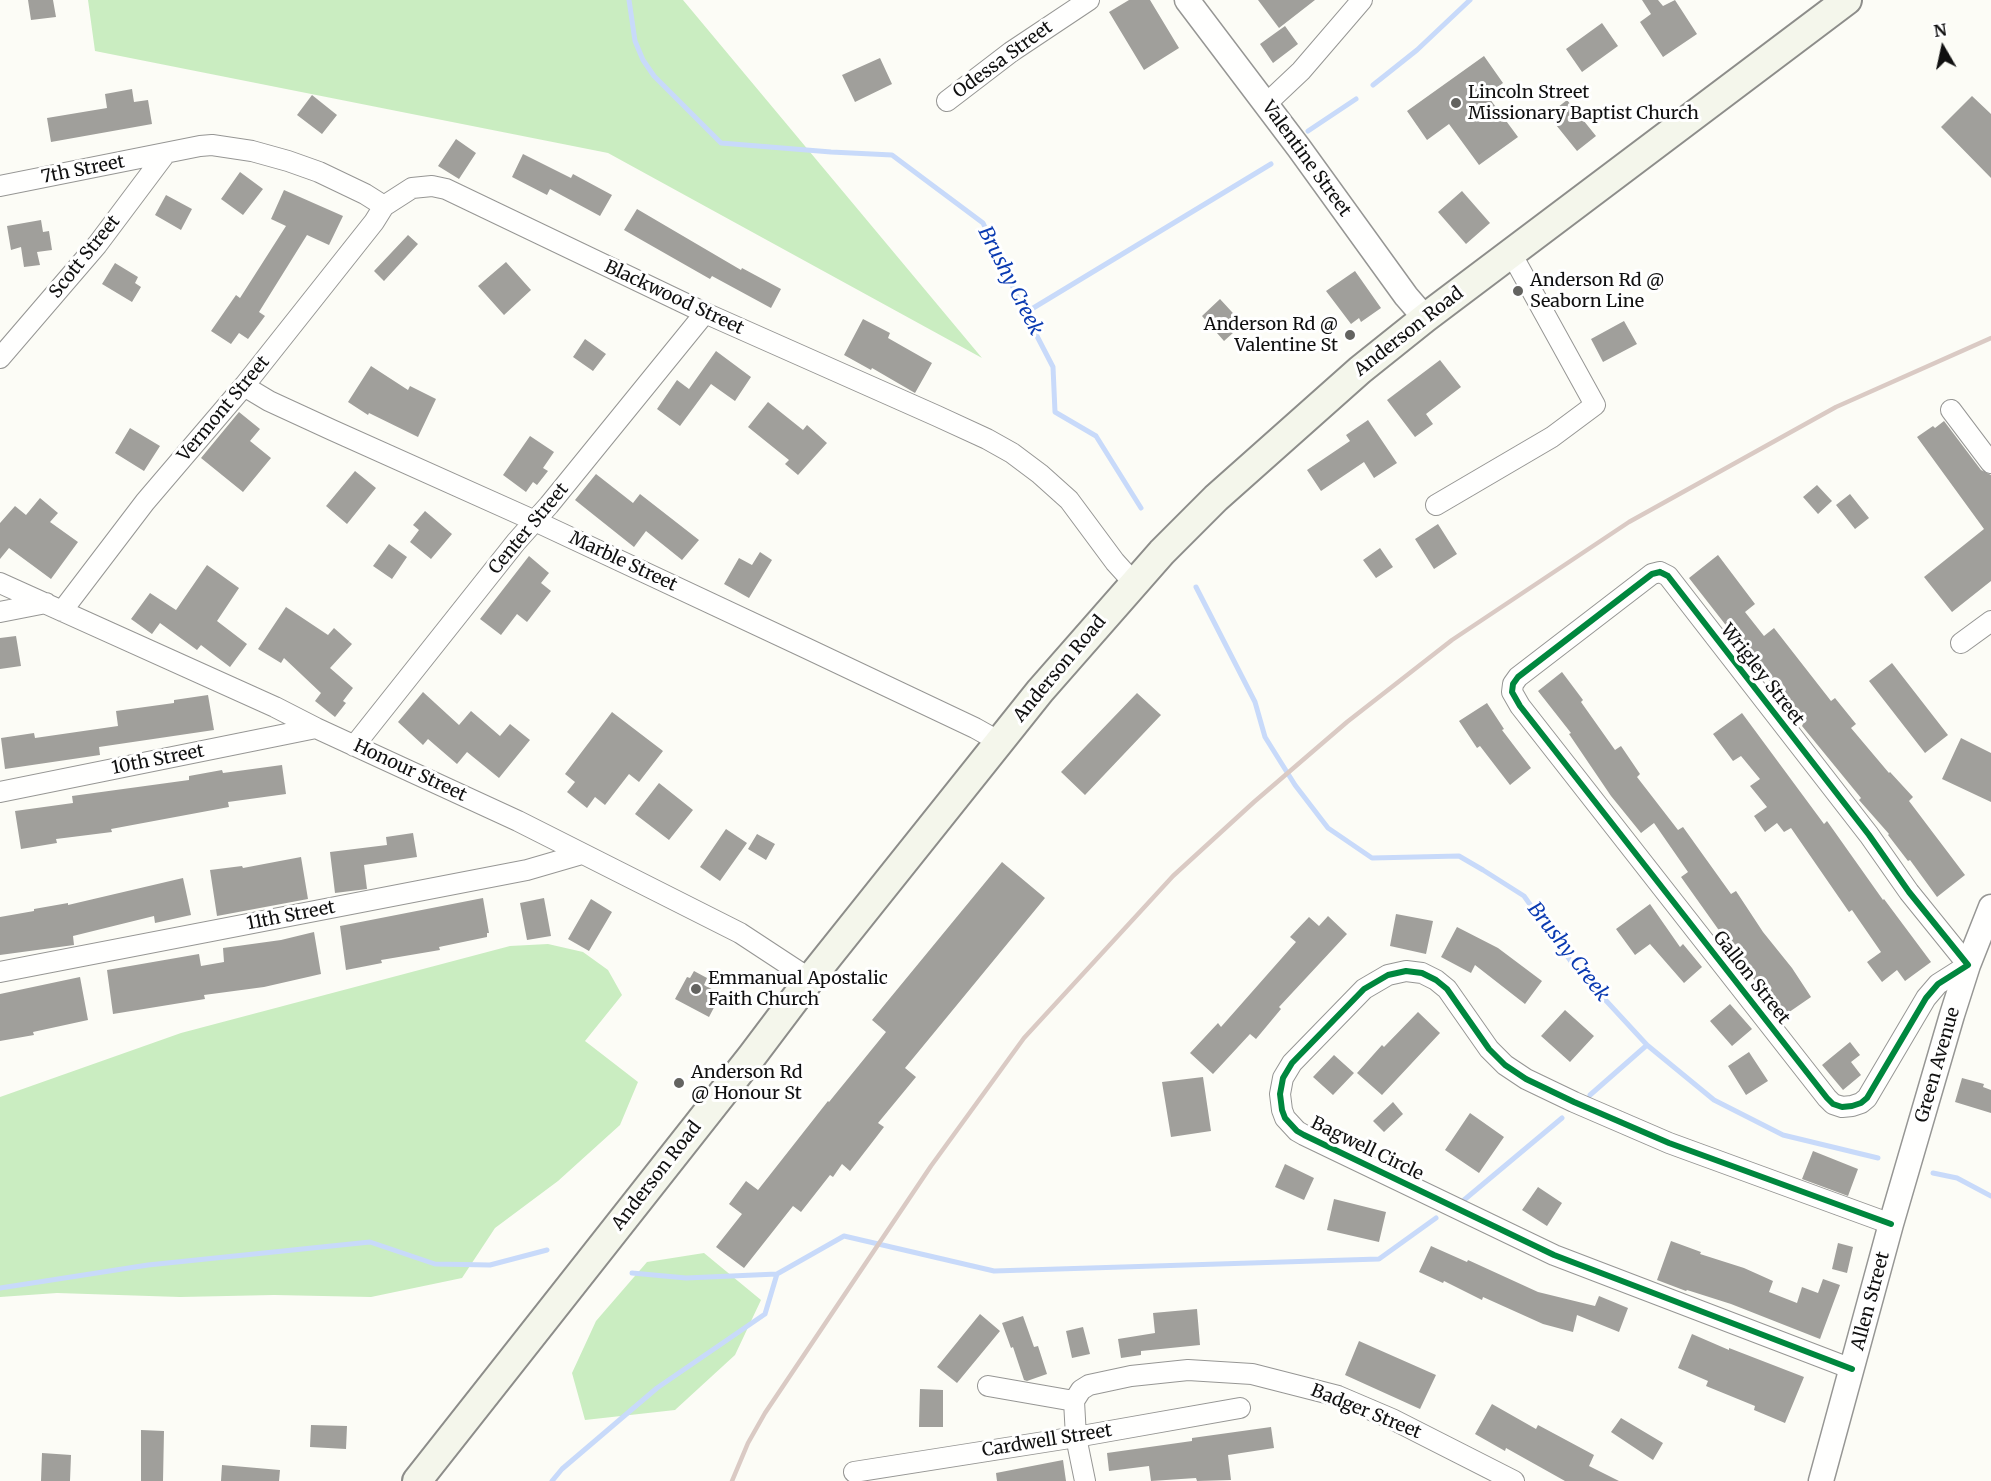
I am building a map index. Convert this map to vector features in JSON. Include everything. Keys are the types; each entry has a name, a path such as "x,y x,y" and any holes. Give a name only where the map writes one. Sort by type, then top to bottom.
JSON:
{"main road":[{"name":"Anderson Road","path":"417,1481 810,979 1040,691 1134,583 1216,498 1323,402 1425,318 1847,0"}],"street":[{"name":"Odessa Street","path":"947,101 1011,52 1089,0"},
{"name":"Valentine Street","path":"1187,0 1406,296 1425,318"},
{"path":"1266,104 1301,71 1362,0"},
{"path":"166,153 212,145 252,151 319,172 365,194 384,206"},
{"name":"7th Street","path":"0,186 166,153"},
{"name":"Scott Street","path":"0,358 98,245 166,153"},
{"name":"Blackwood Street","path":"384,206 412,188 432,186 446,189 705,314 937,416 1012,453 1069,500 1114,562 1134,583"},
{"name":"Vermont Street","path":"54,607 244,386 374,222 384,206"},
{"path":"1436,505 1552,437 1595,405 1511,253"},
{"name":"Center Street","path":"354,746 516,542 705,314"},
{"name":"Marble Street","path":"244,386 269,401 535,521 975,728 1000,742"},
{"path":"1951,410 1991,463"},
{"name":"Wrigley Street","path":"1520,706 1512,692 1513,684 1518,677 1652,574 1660,572 1668,576 1869,836 1909,892 1968,965"},
{"name":"Honour Street","path":"0,583 275,707 518,821 740,933 810,979"},
{"path":"0,612 54,607"},
{"path":"1961,643 1991,621"},
{"name":"Gallon Street","path":"1520,706 1833,1104 1842,1107 1852,1106 1868,1098 1926,998 1938,984 1968,965"},
{"name":"10th Street","path":"0,792 316,728"},
{"name":"11th Street","path":"0,972 515,872 582,854"},
{"name":"Green Avenue","path":"1891,1224 1968,965 1988,926"},
{"name":"Bagwell Circle","path":"1852,1369 1554,1255 1304,1135 1285,1118 1282,1110 1280,1094 1283,1078 1292,1063 1364,989 1388,975 1406,971 1422,973 1447,989 1490,1049 1505,1065 1526,1079 1670,1143 1891,1224"},
{"name":"Allen Street","path":"1821,1481 1891,1224"},
{"name":"Badger Street","path":"1074,1401 1081,1390 1089,1385 1131,1376 1188,1370 1252,1374 1338,1396 1392,1419 1514,1481"},
{"path":"988,1386 1074,1401 1076,1437 1085,1481"},
{"name":"Cardwell Street","path":"854,1472 1240,1408"}],"green space":[{"path":"88,0 683,0 982,358 608,153 95,51"},
{"path":"548,944 583,952 608,970 622,995 585,1041 638,1082 620,1125 558,1181 495,1228 462,1278 371,1297 274,1295 180,1297 57,1293 0,1297 0,1097 181,1033 510,946"},
{"path":"704,1253 761,1300 735,1355 675,1410 585,1420 572,1373 596,1321 647,1262"}],"building":[{"path":"28,0 53,0 56,17 31,20"},
{"path":"1129,0 1150,0 1179,48 1144,70 1109,12"},
{"path":"1258,0 1315,0 1279,28"},
{"path":"1642,0 1658,0 1663,6 1675,0 1697,34 1663,57 1640,22 1651,14"},
{"path":"1602,23 1618,46 1582,72 1566,49"},
{"path":"1285,26 1298,44 1273,63 1260,44"},
{"name":"Lincoln Street Missionary Baptist Church","path":"1484,56 1503,83 1487,95 1518,137 1479,165 1449,124 1427,140 1407,111"},
{"path":"880,58 892,84 855,102 842,75"},
{"path":"132,89 134,102 148,100 152,124 51,142 47,118 107,108 105,94"},
{"path":"312,95 337,115 322,134 297,115"},
{"path":"1972,96 1991,114 1991,178 1941,127"},
{"path":"1567,100 1596,136 1577,151 1548,115"},
{"path":"456,139 476,153 459,179 438,166"},
{"path":"523,154 571,178 573,174 612,195 600,216 550,189 547,195 512,177"},
{"path":"240,172 263,189 243,215 221,199"},
{"path":"284,190 343,216 329,245 307,235 259,312 265,316 248,339 239,333 231,344 211,331 236,295 240,298 286,226 271,219"},
{"path":"1462,191 1490,223 1466,244 1438,212"},
{"path":"166,195 192,209 181,230 155,215"},
{"path":"637,209 741,270 742,268 781,289 771,308 712,276 710,279 624,230"},
{"path":"41,220 43,232 49,231 52,250 37,252 40,265 24,267 21,247 11,250 7,226"},
{"path":"408,235 418,244 384,281 374,271"},
{"path":"506,262 531,290 504,315 478,286"},
{"path":"115,263 138,277 135,283 141,287 132,302 102,284"},
{"path":"1355,271 1381,308 1361,322 1359,318 1351,324 1326,291"},
{"path":"1220,299 1243,324 1224,341 1202,316"},
{"path":"863,319 890,333 888,338 932,363 915,393 844,355"},
{"path":"1624,321 1637,344 1603,362 1591,339"},
{"path":"585,339 606,354 593,371 573,357"},
{"path":"716,351 751,377 735,401 711,384 680,426 657,409 677,380 689,389"},
{"path":"1440,360 1461,387 1426,414 1433,424 1415,437 1387,400"},
{"path":"371,366 408,390 410,386 436,399 418,437 369,413 368,415 348,402"},
{"path":"768,402 803,430 807,425 827,443 798,475 785,464 789,460 748,427"},
{"path":"239,412 260,429 250,441 271,458 243,492 201,458"},
{"path":"1368,420 1397,463 1374,478 1364,462 1321,491 1307,470 1350,441 1346,435"},
{"path":"1944,421 1981,470 1991,475 1991,581 1952,612 1924,577 1984,529 1917,437"},
{"path":"130,428 160,446 144,471 115,453"},
{"path":"530,436 554,452 543,468 548,471 537,485 533,482 526,492 503,475"},
{"path":"355,471 376,488 347,524 326,506"},
{"path":"596,474 633,503 640,494 699,540 682,560 646,531 634,547 575,500"},
{"path":"1817,485 1832,501 1818,514 1803,497"},
{"path":"1850,494 1869,518 1855,529 1836,505"},
{"path":"40,498 58,513 50,522 78,542 51,579 9,548 0,559 0,523 15,506 26,515"},
{"path":"425,511 452,534 431,559 410,542 419,530 413,525"},
{"path":"1438,524 1457,554 1434,569 1415,539"},
{"path":"389,544 407,557 392,579 373,566"},
{"path":"1380,548 1393,567 1376,578 1363,560"},
{"path":"760,552 772,560 749,598 724,584 739,558 752,565"},
{"path":"1718,555 1755,604 1745,612 1764,636 1774,628 1831,701 1835,698 1856,724 1851,728 1889,773 1913,797 1909,801 1965,875 1937,897 1910,860 1908,861 1889,834 1859,800 1861,798 1802,726 1803,724 1689,578"},
{"path":"529,556 549,573 541,583 551,591 527,622 517,614 501,635 480,619"},
{"path":"207,565 239,588 217,621 247,644 230,667 201,645 197,650 160,623 152,634 131,619 150,593 176,610"},
{"path":"286,607 328,635 334,628 352,644 330,668 353,688 343,701 346,703 335,717 315,701 321,693 284,658 281,663 258,649"},
{"path":"16,636 21,666 0,669 0,638"},
{"path":"1892,663 1948,735 1925,753 1869,681"},
{"path":"1562,672 1615,750 1621,746 1640,774 1637,777 1678,830 1683,827 1731,894 1736,891 1811,997 1782,1017 1758,979 1755,981 1681,877 1688,872 1654,823 1641,833 1611,796 1569,734 1571,733 1538,691"},
{"path":"423,692 459,725 471,711 500,736 510,724 530,740 499,778 467,752 457,764 428,739 423,745 398,722"},
{"path":"1137,693 1161,715 1085,795 1061,772"},
{"path":"208,695 214,730 99,747 100,755 5,769 1,738 34,733 35,738 118,726 116,711 174,703 174,700"},
{"path":"1487,703 1504,729 1502,730 1531,768 1510,785 1480,746 1477,748 1459,721"},
{"path":"612,712 663,751 639,782 629,774 605,805 595,797 587,808 567,792 575,782 565,774"},
{"path":"1742,713 1824,824 1827,821 1883,900 1931,962 1905,981 1897,970 1882,982 1867,962 1881,952 1852,910 1849,912 1791,828 1784,832 1777,823 1765,832 1754,816 1767,807 1750,786 1760,779 1741,756 1733,761 1713,734"},
{"path":"1961,738 1991,753 1991,802 1942,779"},
{"path":"282,765 286,794 228,802 229,807 111,829 112,832 56,839 57,843 21,849 15,811 73,803 72,796 189,780 189,776 222,770 223,773"},
{"path":"659,783 693,810 669,840 635,814"},
{"path":"726,829 747,843 720,881 700,867"},
{"path":"413,833 417,857 364,865 367,889 335,893 330,852 387,845 386,837"},
{"path":"757,834 775,844 766,860 748,849"},
{"path":"301,857 308,899 217,916 210,870 242,866 243,868"},
{"path":"1002,862 1045,898 905,1068 916,1077 878,1123 884,1127 850,1171 842,1164 833,1177 830,1175 801,1212 793,1206 744,1268 716,1247 742,1214 729,1204 746,1181 758,1190 886,1032 872,1020"},
{"path":"183,878 191,915 155,923 154,916 73,936 74,945 0,955 0,917 68,903 68,905"},
{"path":"483,898 489,933 487,937 439,947 440,950 381,960 382,963 346,970 340,926"},
{"path":"544,898 551,936 527,940 520,903"},
{"path":"591,899 612,912 589,951 568,939"},
{"path":"1650,904 1680,947 1683,944 1702,967 1684,983 1650,944 1635,955 1616,929"},
{"path":"1396,914 1433,921 1426,954 1390,946"},
{"path":"1328,916 1347,934 1279,1007 1281,1009 1256,1039 1250,1034 1213,1074 1190,1053 1218,1023 1221,1027 1296,942 1290,937 1309,917 1319,926"},
{"path":"1457,927 1498,948 1542,981 1525,1004 1475,965 1471,973 1441,957"},
{"path":"314,932 321,974 264,987 204,995 205,999 113,1014 107,970 199,954 201,966 224,962 223,948 281,940"},
{"name":"Emmanual Apostalic Faith Church","path":"694,971 707,978 704,985 721,994 709,1017 675,999 687,977 690,978"},
{"path":"80,977 88,1020 33,1032 34,1035 0,1041 0,994"},
{"path":"1730,1004 1752,1029 1732,1046 1710,1021"},
{"path":"1565,1010 1594,1036 1570,1062 1541,1036"},
{"path":"1418,1012 1440,1033 1382,1095 1357,1073 1382,1045 1384,1047"},
{"path":"1850,1042 1860,1055 1851,1062 1861,1075 1843,1090 1822,1065"},
{"path":"1749,1052 1768,1081 1746,1095 1728,1066"},
{"path":"1334,1055 1354,1073 1333,1095 1313,1077"},
{"path":"1203,1077 1211,1131 1171,1137 1162,1082"},
{"path":"1962,1078 1984,1084 1983,1087 1991,1090 1991,1113 1955,1102"},
{"path":"1393,1102 1403,1114 1384,1132 1373,1121"},
{"path":"1470,1113 1504,1137 1479,1173 1445,1150"},
{"path":"1813,1151 1858,1169 1848,1196 1802,1179"},
{"path":"1285,1164 1314,1178 1304,1200 1275,1187"},
{"path":"1538,1187 1562,1203 1547,1226 1522,1210"},
{"path":"1334,1199 1386,1212 1379,1242 1327,1230"},
{"path":"1671,1241 1773,1281 1769,1292 1797,1303 1802,1287 1818,1293 1823,1279 1840,1285 1820,1339 1731,1304 1657,1280"},
{"path":"1838,1243 1853,1247 1847,1273 1832,1269"},
{"path":"1431,1246 1538,1292 1595,1306 1599,1296 1628,1308 1619,1332 1577,1315 1573,1332 1543,1324 1483,1297 1482,1300 1444,1281 1443,1283 1419,1272"},
{"path":"1197,1309 1200,1345 1141,1351 1141,1355 1121,1358 1118,1339 1155,1333 1153,1313"},
{"path":"980,1314 1000,1331 957,1383 937,1367"},
{"path":"1023,1316 1034,1347 1038,1346 1047,1374 1027,1381 1024,1380 1002,1323"},
{"path":"1083,1327 1090,1354 1072,1358 1066,1331"},
{"path":"1692,1334 1804,1377 1785,1423 1754,1410 1755,1406 1706,1386 1708,1381 1678,1368"},
{"path":"1359,1341 1436,1375 1420,1409 1345,1375"},
{"path":"920,1389 943,1390 943,1427 919,1427"},
{"path":"1492,1404 1536,1429 1538,1425 1594,1455 1589,1466 1619,1481 1565,1481 1506,1448 1505,1451 1475,1434"},
{"path":"1621,1418 1663,1443 1653,1460 1611,1432"},
{"path":"311,1425 347,1426 346,1449 310,1447"},
{"path":"1271,1427 1274,1448 1228,1455 1231,1480 1197,1481 1196,1478 1151,1481 1149,1466 1109,1471 1107,1453"},
{"path":"141,1430 164,1431 163,1481 141,1481"},
{"path":"42,1453 71,1455 70,1481 41,1481"},
{"path":"1063,1460 1066,1481 997,1481 996,1473"},
{"path":"222,1465 280,1470 279,1481 221,1481"}],"waterway":[{"name":"Brushy Creek","path":"629,0 635,41 643,60 654,76 721,143 892,155 983,223 1053,367 1055,412 1096,436 1141,508"},
{"path":"1373,85 1417,50 1470,0"},
{"path":"1308,131 1356,99"},
{"path":"1025,313 1271,164"},
{"name":"Brushy Creek","path":"1196,587 1255,702 1265,737 1295,785 1328,828 1372,858 1459,856 1483,870 1524,896 1575,967 1647,1045 1714,1100 1783,1135 1878,1158"},
{"path":"1590,1095 1647,1045"},
{"path":"1464,1200 1562,1118"},
{"name":"Brushy Creek","path":"1933,1173 1957,1178 1991,1196"},
{"path":"632,1273 686,1278 777,1274 844,1236 994,1271 1379,1259 1436,1218"},
{"path":"0,1288 148,1265 370,1242 435,1264 490,1265 547,1250"},
{"path":"552,1481 562,1469 657,1388 765,1314 777,1274"}],"railway":[{"path":"732,1481 748,1443 765,1413 931,1166 1024,1038 1173,876 1254,802 1347,722 1452,640 1629,522 1836,407 1991,338"}],"cycle path":[{"path":"1660,572 1668,576 1869,835 1909,892 1968,965 1938,984 1926,998 1867,1098 1861,1103 1842,1107 1833,1104 1827,1098 1520,706 1512,692 1513,684 1518,677 1652,574 1660,572"},
{"path":"1852,1369 1554,1255 1304,1135 1285,1118 1282,1110 1280,1094 1283,1078 1292,1063 1364,989 1388,975 1406,971 1422,973 1447,989 1489,1049 1505,1065 1526,1079 1669,1143 1891,1224"}],"place":[{"name":"Lincoln Street Missionary Baptist Church","path":"1456,103"},
{"name":"Anderson Rd @ Seaborn Line","path":"1518,291"},
{"name":"Anderson Rd @ Valentine St","path":"1350,335"},
{"name":"Emmanual Apostalic Faith Church","path":"696,989"},
{"name":"Anderson Rd @ Honour St","path":"679,1083"}]}
